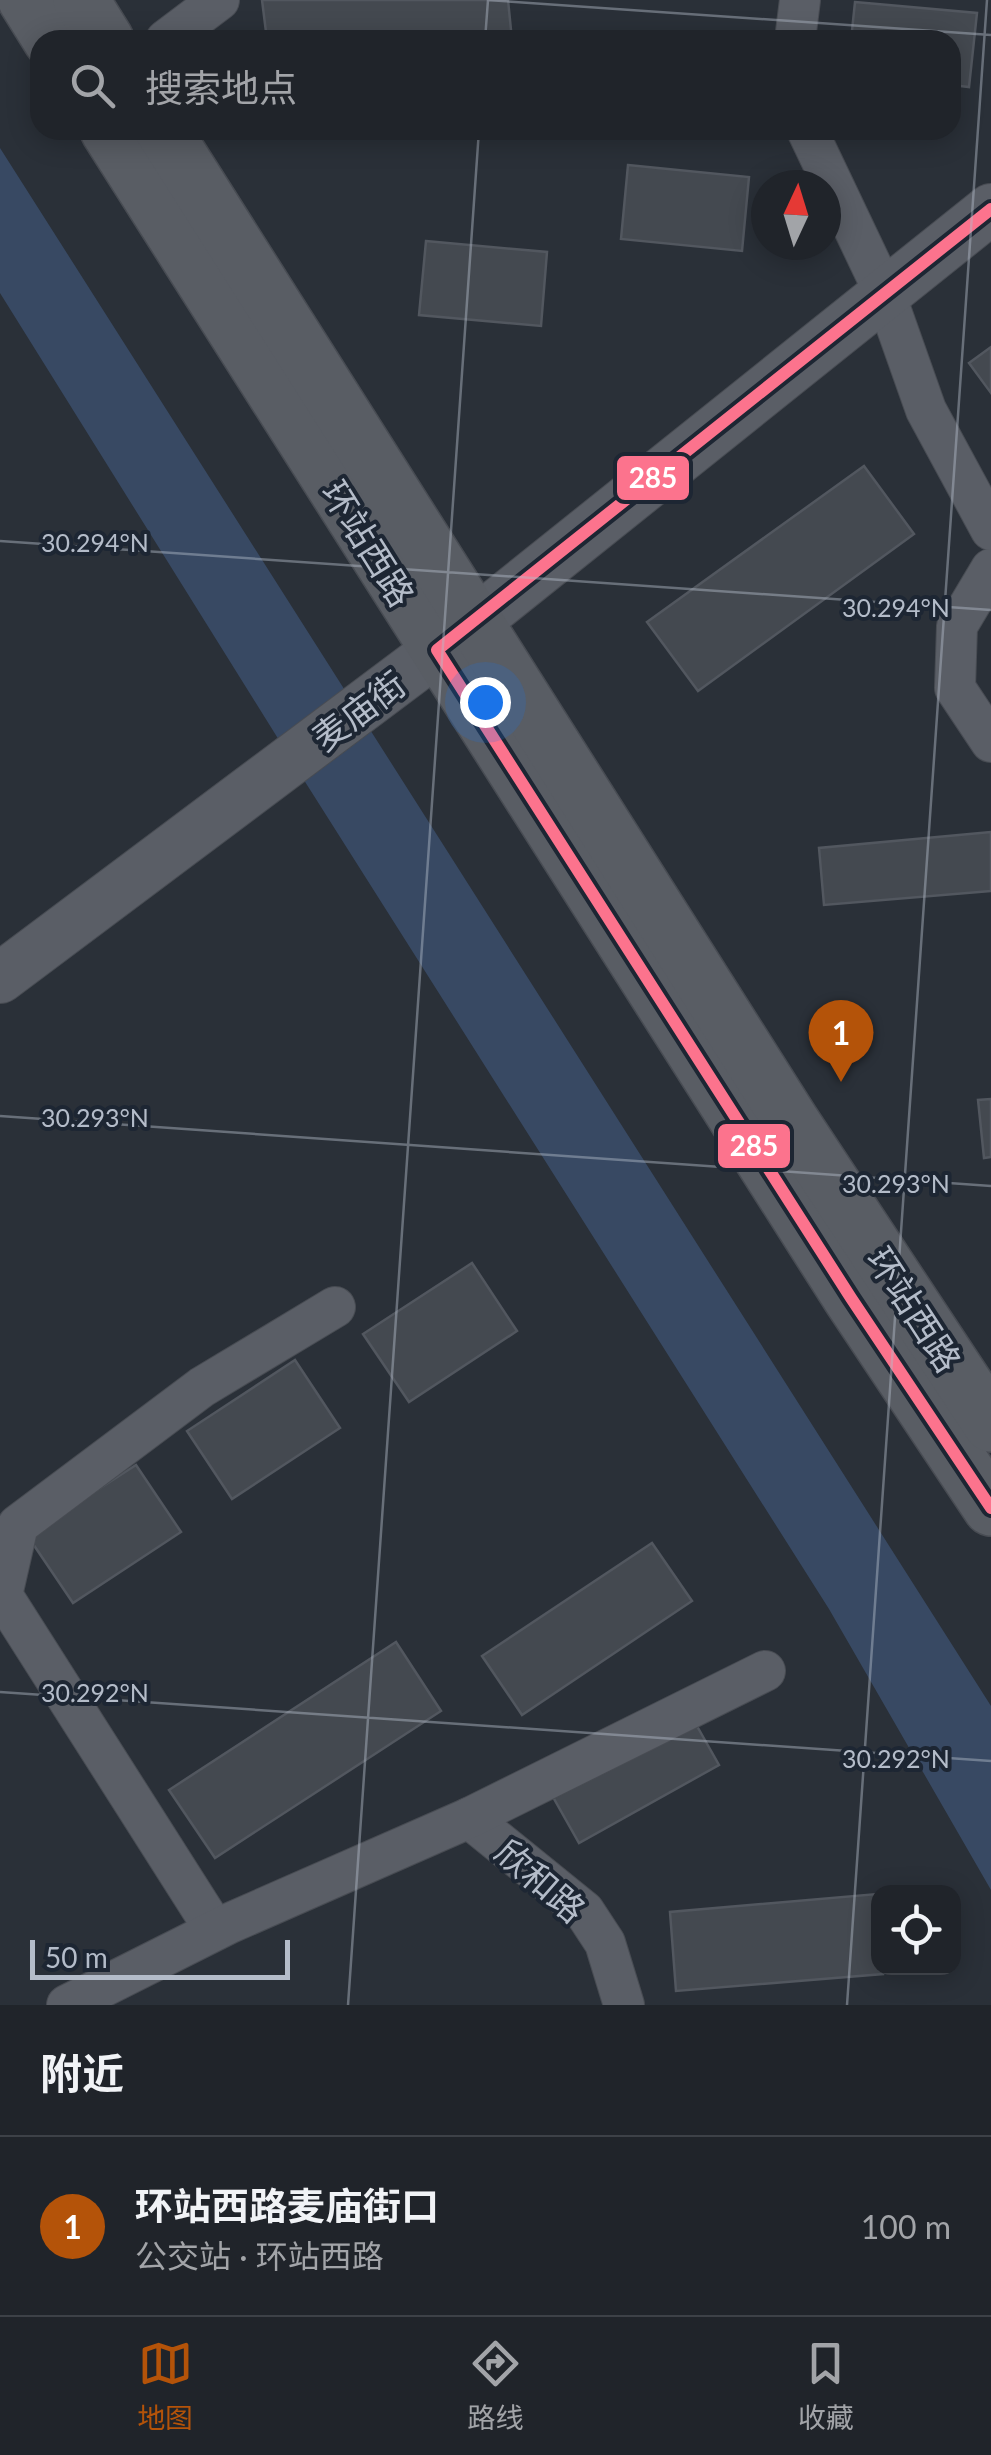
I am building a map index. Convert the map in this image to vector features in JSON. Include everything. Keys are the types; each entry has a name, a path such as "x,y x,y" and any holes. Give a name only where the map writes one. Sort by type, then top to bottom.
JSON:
{"main road":[{"path":"26,0 45,30"},
{"path":"81,0 100,30"},
{"name":"环站西路","path":"115,140 791,1121 991,1424"},
{"name":"环站西路","path":"169,140 456,636 840,1281 991,1508"}],"street":[{"path":"179,30 219,0"},
{"path":"796,30 800,0"},
{"path":"813,140 884,294 926,410 991,530"},
{"name":"麦庙街","path":"0,978 456,636 991,209"},
{"path":"991,569 957,626 955,688 991,742"},
{"path":"216,1930 2,1594 18,1525 202,1387 335,1306"},
{"path":"92,1999 216,1930 470,1818 765,1671"},
{"name":"欣和路","path":"470,1818 584,1911 605,1943 624,2005"}],"water":[{"path":"0,148 991,1706 991,1890 829,1609 0,293"}],"building":[{"path":"262,0 508,0 511,30 266,30"},
{"path":"855,2 977,13 969,87 961,86 961,30 852,30"},
{"path":"628,165 749,177 742,251 621,239"},
{"path":"426,241 547,252 541,326 419,315"},
{"path":"991,347 991,393 969,363"},
{"path":"864,466 914,534 698,691 647,622"},
{"path":"991,832 991,891 824,905 819,848"},
{"path":"991,1099 991,1157 984,1158 978,1100"},
{"path":"472,1263 517,1331 409,1402 363,1334"},
{"path":"295,1360 340,1428 232,1499 187,1431"},
{"path":"136,1465 181,1532 73,1603 27,1535"},
{"path":"652,1543 692,1601 522,1715 482,1656"},
{"path":"396,1642 441,1711 215,1858 169,1790"},
{"path":"693,1719 719,1765 579,1843 553,1797"},
{"path":"871,1895 871,1975 676,1991 670,1912"}],"transit line":[{"name":"285","path":"991,209 437,650 851,1298 991,1508"}],"place":[{"name":"环站西路麦庙街口","path":"841,1082"}]}
